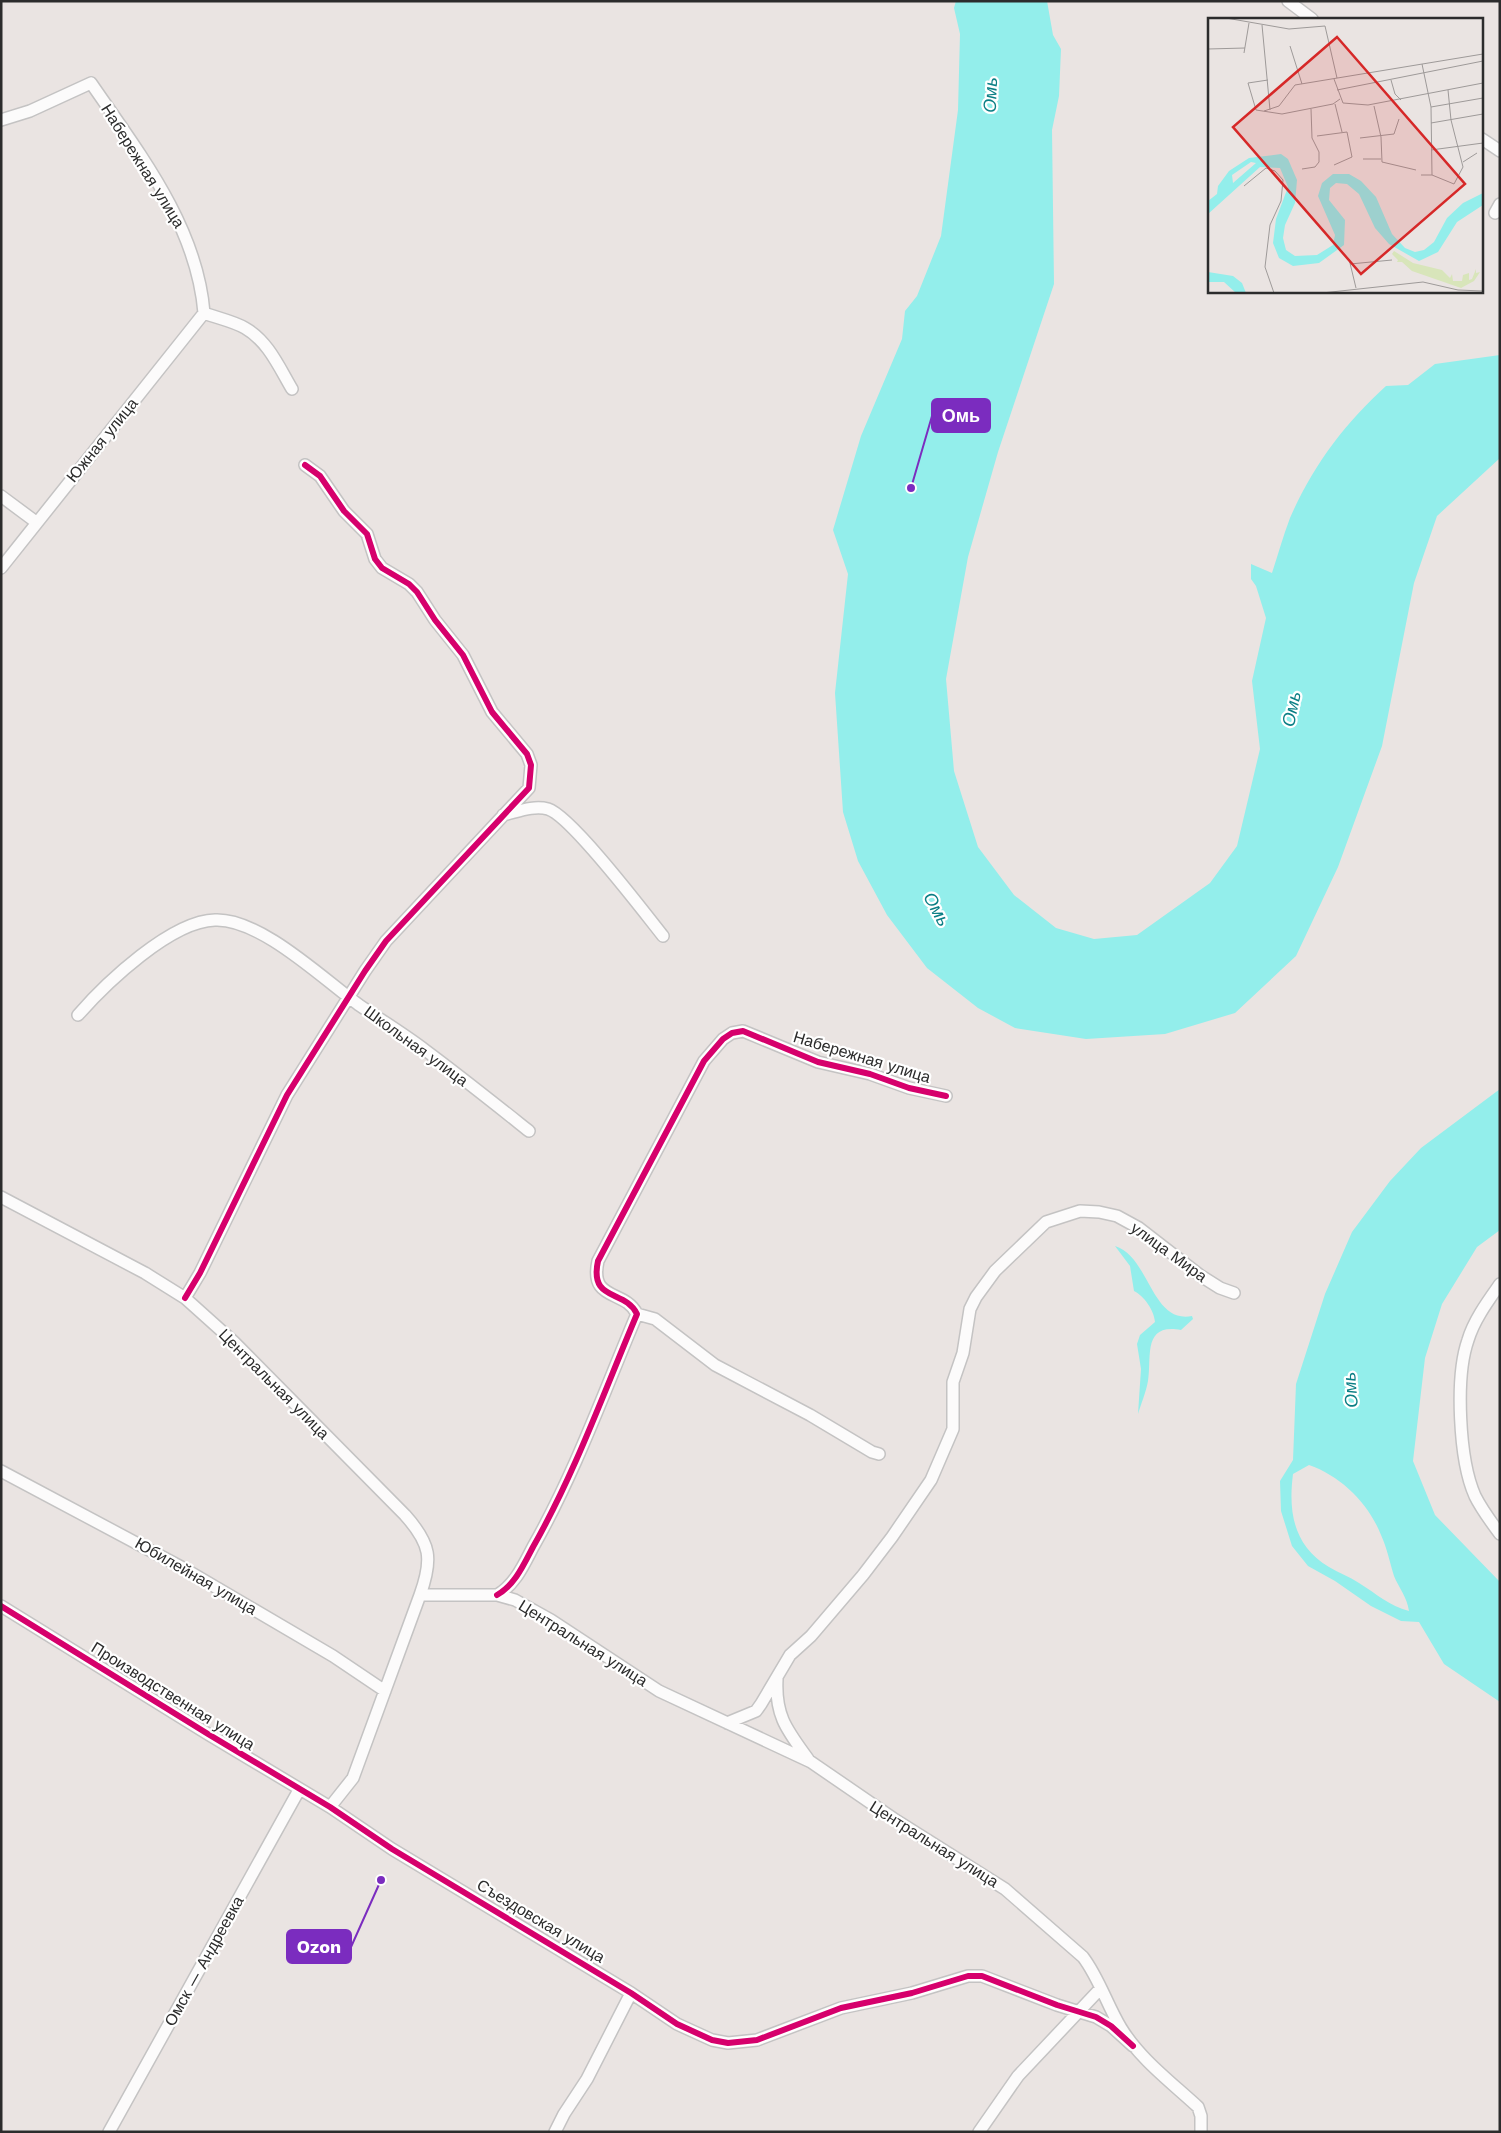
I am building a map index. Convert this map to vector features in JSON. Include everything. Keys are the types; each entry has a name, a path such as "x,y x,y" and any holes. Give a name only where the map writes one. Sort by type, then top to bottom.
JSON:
{"street":[{"path":"1288,1 1311,18"},
{"name":"Набережная улица","path":"1,120 30,111 91,83 180,222 191,252 202,295 204,313"},
{"path":"1484,140 1500,151"},
{"path":"204,313 243,327 258,337 267,346 292,389"},
{"name":"Южная улица","path":"1,568 204,313"},
{"path":"185,1298 200,1273 287,1095 386,941 529,788 531,764 526,754 492,712 464,654 435,620 409,584 388,574 382,568 375,559 367,534 344,511 320,476 305,465"},
{"path":"1,496 36,522"},
{"path":"501,816 540,808 558,814 620,883 663,936"},
{"name":"Школьная улица","path":"78,1015 122,972 163,939 195,922 216,919 248,927 266,936 349,998 423,1048 530,1131"},
{"name":"Набережная улица","path":"637,1314 633,1305 605,1292 598,1283 596,1272 598,1261 704,1061 723,1038 732,1033 743,1031 818,1062 870,1074 909,1088 946,1096"},
{"name":"Центральная улица","path":"1,1196 145,1273 185,1298 234,1342 419,1530 426,1542 428,1555 428,1568 420,1595 497,1595 515,1600 551,1620 660,1691 783,1747 811,1762 897,1821 1005,1889 1083,1957 1133,2046 1198,2107 1201,2116 1201,2132"},
{"name":"улица Мира","path":"778,1673 790,1655 811,1636 862,1575 892,1537 931,1480 953,1429 954,1382 963,1352 970,1309 995,1271 1046,1222 1080,1211 1099,1212 1117,1216 1139,1228 1201,1276 1220,1288 1234,1293"},
{"path":"1500,1284 1483,1309 1468,1340 1460,1370 1461,1407 1467,1467 1474,1494 1500,1534"},
{"path":"497,1595 504,1591 518,1574 563,1491 637,1314 655,1319 715,1365 879,1454"},
{"name":"Юбилейная улица","path":"1,1471 174,1564 333,1656 385,1691"},
{"path":"330,1807 353,1778 420,1595"},
{"name":"Производственная улица","path":"1,1606 299,1790 330,1807"},
{"path":"727,1723 756,1711 778,1673"},
{"path":"778,1673 776,1700 780,1717 811,1762"},
{"name":"Омск — Андреевка","path":"109,2132 299,1790"},
{"name":"Съездовская улица","path":"330,1807 375,1838 694,2033 712,2040 742,2042 757,2040 841,2008 912,1993 968,1976 982,1976 1096,2017 1111,2026 1133,2046"},
{"path":"979,2132 1018,2076 1100,1989"},
{"path":"555,2132 590,2073 631,1993"}],"water":[{"path":"956,1 1047,1 1053,35 1061,49 1059,96 1052,130 1054,284 998,452 968,557 946,679 954,771 978,847 1014,895 1056,928 1094,939 1137,935 1210,883 1237,846 1260,749 1252,681 1266,618 1256,586 1251,579 1251,564 1272,573 1290,518 1319,464 1343,431 1386,386 1408,385 1435,364 1500,355 1500,458 1437,516 1414,583 1382,746 1338,867 1296,956 1235,1013 1165,1034 1086,1039 1015,1028 978,1008 927,968 887,915 858,861 843,812 835,693 848,574 833,530 861,436 902,339 905,311 917,296 941,236 958,110 960,34 954,8"},
{"path":"1500,1089 1500,1230 1477,1247 1442,1304 1425,1358 1413,1461 1435,1515 1500,1582 1500,1702 1444,1664 1419,1622 1401,1621 1371,1606 1335,1581 1308,1566 1292,1546 1281,1511 1280,1481 1293,1460 1296,1384 1325,1294 1352,1232 1390,1181 1421,1148","holes":["1309,1465 1321,1470 1352,1492 1376,1524 1387,1550 1394,1576 1405,1597 1409,1611 1389,1603 1356,1581 1329,1567 1317,1559 1301,1539 1293,1515 1293,1474"]},
{"path":"1115,1246 1127,1252 1159,1300 1168,1310 1178,1316 1192,1316 1193,1319 1181,1330 1169,1329 1160,1332 1154,1337 1151,1344 1147,1385 1138,1414 1141,1369 1137,1344 1140,1335 1155,1322 1148,1304 1134,1291 1130,1266"}],"cycle path":[{"path":"185,1298 200,1273 287,1095 365,971 386,941 529,788 531,765 527,754 492,712 463,655 435,620 417,592 409,584 382,568 375,559 367,534 344,511 320,476 305,465"},
{"path":"497,1595 509,1586 518,1574 548,1519 588,1432 637,1314 632,1306 603,1289 597,1274 598,1261 704,1061 723,1039 732,1033 743,1031 818,1062 870,1074 909,1088 946,1096"},
{"path":"1,1606 330,1807 392,1849 631,1993 677,2024 712,2040 728,2043 757,2040 841,2008 912,1993 968,1976 982,1976 1057,2005 1096,2017 1111,2026 1133,2046"}],"place":[{"name":"Омь","path":"911,488"},
{"name":"Ozon","path":"381,1880"}]}
